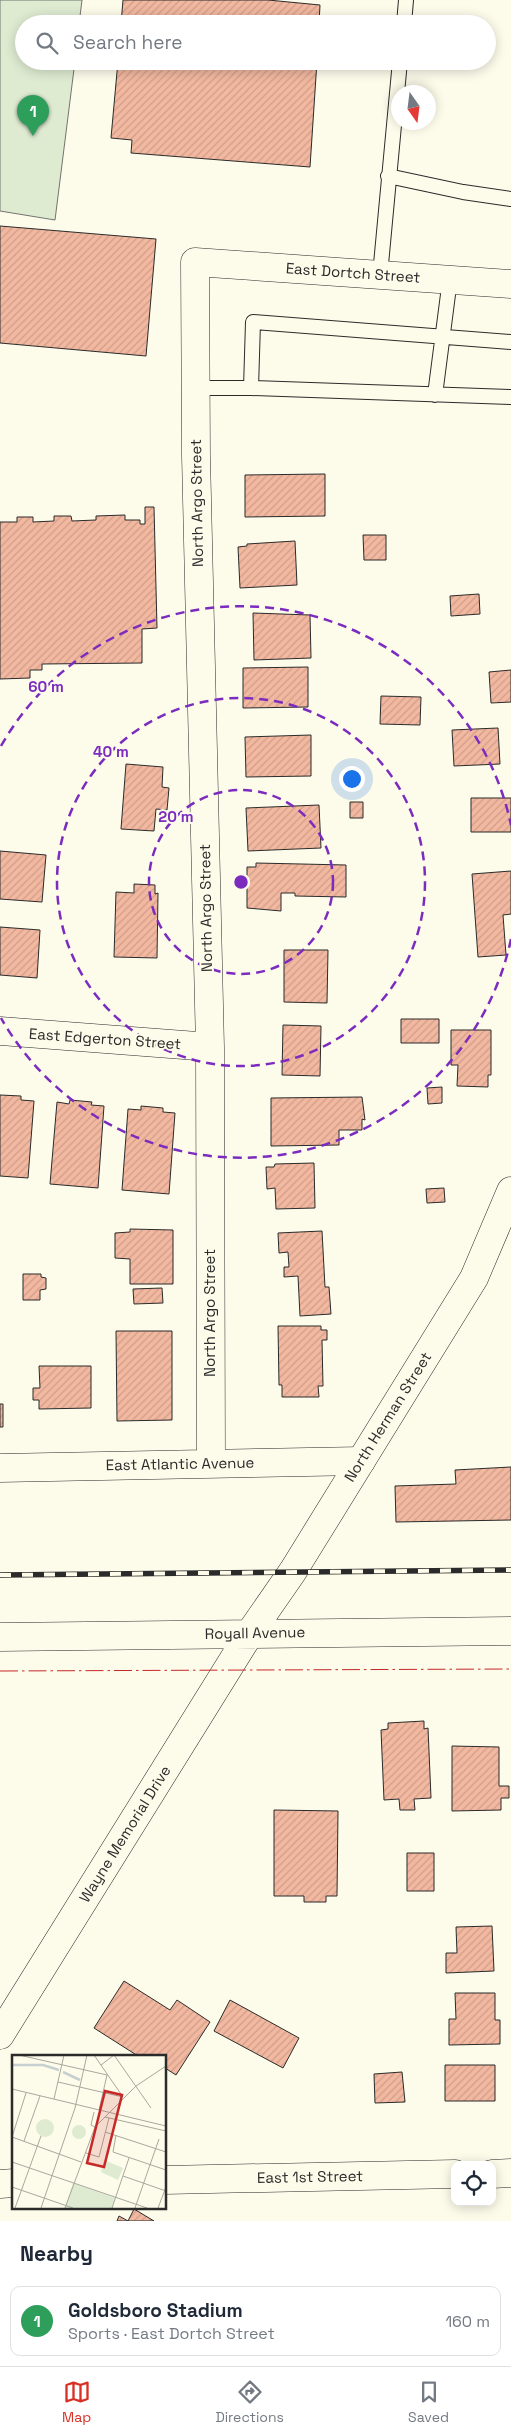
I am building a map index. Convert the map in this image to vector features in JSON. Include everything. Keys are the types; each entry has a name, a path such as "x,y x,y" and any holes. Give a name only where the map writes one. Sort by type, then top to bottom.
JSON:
{"street":[{"name":"East Dortch Street","path":"195,262 511,284"},
{"name":"North Argo Street","path":"195,262 210,1047 210,1463"},
{"name":"East Edgerton Street","path":"0,1031 210,1047"},
{"name":"North Herman Street","path":"250,1633 293,1571 474,1278 511,1191"},
{"name":"East Atlantic Avenue","path":"0,1468 361,1461"},
{"name":"Royall Avenue","path":"0,1637 511,1631"},
{"name":"Wayne Memorial Drive","path":"0,2036 250,1633"},
{"path":"496,2174 511,2173"},
{"name":"East 1st Street","path":"166,2180 451,2174"}],"lane":[{"path":"405,15 406,0"},
{"path":"380,275 399,70"},
{"path":"388,176 463,192 511,199"},
{"path":"435,394 450,279"},
{"path":"251,388 253,322 442,335 511,342"},
{"path":"196,388 251,388 511,397"}],"green space":[{"path":"0,0 82,0 80,15 15,15 15,70 74,70 55,220 0,211"}],"building":[{"path":"123,0 268,0 320,5 319,15 122,15"},
{"path":"117,70 316,70 310,167 131,153 132,140 111,138"},
{"path":"0,226 156,239 146,356 0,343"},
{"path":"325,474 325,516 245,517 245,475"},
{"path":"145,507 154,507 157,628 142,629 142,663 42,664 42,670 30,670 30,678 0,679 0,522 17,522 17,517 33,517 33,522 54,521 54,516 71,516 72,521 96,520 96,516 125,515 125,520 140,520 140,524 145,524"},
{"path":"363,535 386,535 386,560 364,560"},
{"path":"295,541 297,585 240,588 238,547 247,546 247,544"},
{"path":"479,594 480,614 451,616 450,596"},
{"path":"253,613 310,615 311,658 254,660"},
{"path":"308,667 308,707 243,708 243,668"},
{"path":"511,670 511,702 491,703 489,672"},
{"path":"381,696 421,697 420,725 380,724"},
{"path":"498,728 500,764 454,766 452,730"},
{"path":"311,735 311,776 246,777 245,737"},
{"path":"126,764 163,767 162,787 169,788 167,810 156,809 154,831 121,829"},
{"path":"471,798 511,798 511,832 471,832"},
{"path":"350,802 363,802 363,818 350,818"},
{"path":"319,805 321,848 248,851 246,808"},
{"path":"0,851 46,855 42,902 0,899"},
{"path":"256,863 346,865 346,897 295,896 295,893 281,893 281,911 247,908 247,867 256,867"},
{"path":"511,871 511,914 503,915 506,955 478,957 472,874"},
{"path":"134,884 155,885 155,894 158,893 157,958 114,957 116,892 134,893"},
{"path":"0,927 40,930 37,978 0,975"},
{"path":"284,950 328,950 327,1003 284,1002"},
{"path":"401,1019 439,1019 439,1043 401,1043"},
{"path":"283,1025 321,1026 320,1076 282,1075"},
{"path":"451,1030 491,1030 491,1075 488,1075 488,1087 457,1086 458,1065 451,1065"},
{"path":"442,1087 442,1103 428,1104 427,1088"},
{"path":"0,1095 21,1096 21,1100 34,1101 28,1178 0,1176"},
{"path":"362,1097 365,1120 362,1119 362,1130 339,1130 339,1145 271,1146 271,1098"},
{"path":"70,1100 92,1102 91,1105 104,1106 98,1188 50,1184 57,1102 69,1104"},
{"path":"141,1106 163,1108 163,1112 175,1113 169,1194 122,1190 128,1109 141,1110"},
{"path":"314,1163 315,1208 276,1209 275,1188 267,1189 266,1167 274,1167 275,1164"},
{"path":"444,1188 445,1202 427,1203 426,1189"},
{"path":"130,1229 173,1230 173,1284 130,1284 130,1259 115,1258 115,1233 130,1232"},
{"path":"322,1231 325,1287 329,1287 331,1314 300,1316 298,1276 284,1277 284,1267 289,1267 288,1252 279,1253 278,1233"},
{"path":"23,1274 41,1274 41,1277 46,1278 46,1289 40,1290 40,1300 23,1300"},
{"path":"162,1288 163,1303 134,1304 133,1289"},
{"path":"278,1326 321,1326 321,1330 327,1330 327,1340 322,1340 323,1386 318,1386 319,1397 282,1397 282,1385 279,1385"},
{"path":"116,1331 172,1331 172,1420 117,1421"},
{"path":"39,1366 91,1366 91,1408 39,1409 39,1400 33,1400 33,1388 40,1388"},
{"path":"0,1404 3,1404 3,1427 0,1427"},
{"path":"511,1467 511,1520 396,1522 395,1486 456,1484 455,1470"},
{"path":"424,1721 424,1729 428,1728 431,1798 414,1799 415,1810 400,1810 399,1799 384,1800 381,1730 388,1729 388,1723"},
{"path":"452,1746 499,1747 499,1786 509,1786 509,1798 501,1798 501,1810 452,1811"},
{"path":"274,1810 338,1811 337,1896 326,1896 326,1902 304,1902 304,1896 274,1896"},
{"path":"407,1853 434,1853 434,1891 407,1891"},
{"path":"492,1926 494,1971 446,1973 446,1953 457,1953 456,1927"},
{"path":"124,1981 170,2010 177,2000 210,2022 176,2075 166,2069 166,2055 136,2055 94,2028"},
{"path":"455,1993 495,1993 495,2020 500,2020 500,2044 449,2045 449,2019 456,2019"},
{"path":"230,2000 299,2038 283,2068 214,2031"},
{"path":"445,2065 495,2065 495,2101 445,2101"},
{"path":"402,2072 405,2102 375,2103 374,2074"},
{"path":"134,2209 154,2221 128,2221"},
{"path":"119,2216 128,2221 117,2221"}],"railway":[{"path":"0,1575 511,1570"}],"power":[{"path":"0,1671 511,1669"}],"place":[{"name":"Goldsboro Stadium","path":"33,136"}]}
